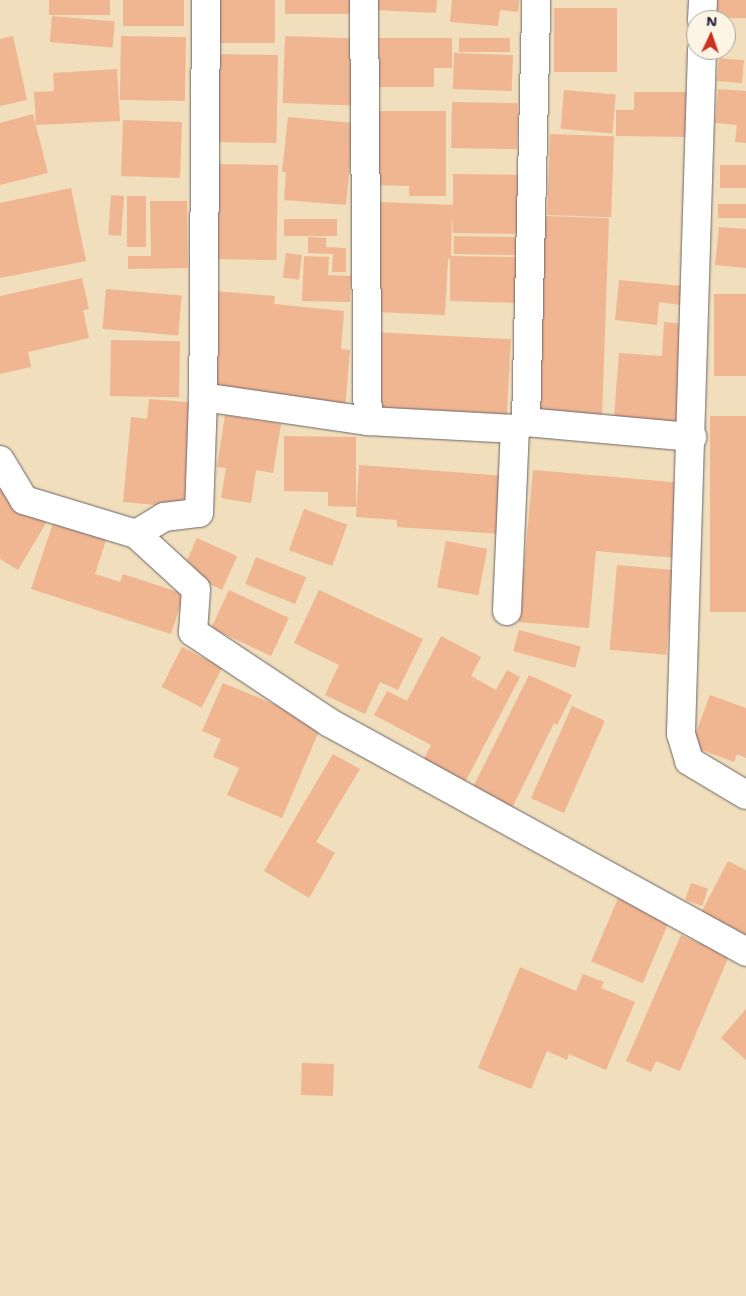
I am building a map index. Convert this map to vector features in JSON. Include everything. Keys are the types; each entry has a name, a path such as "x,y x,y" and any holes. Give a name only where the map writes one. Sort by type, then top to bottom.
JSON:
{"street":[{"path":"136,534 164,517 199,513 203,397 206,0"},
{"path":"364,0 368,422"},
{"path":"507,611 521,425 536,0"},
{"path":"702,60 692,437 681,734 689,761 746,795"},
{"path":"203,397 368,422 521,425 692,437"},
{"path":"0,460 24,500 136,534 196,589 193,632 330,723 746,952"}],"building":[{"path":"49,0 110,0 110,15 49,15"},
{"path":"123,0 184,0 184,26 123,26"},
{"path":"213,0 275,0 275,43 213,43"},
{"path":"285,0 359,0 359,14 285,14"},
{"path":"375,0 437,0 436,13 375,10"},
{"path":"452,0 519,0 518,12 500,10 498,26 450,22"},
{"path":"716,0 746,0 746,18 736,18 736,10 716,10"},
{"path":"554,8 617,8 617,72 554,72"},
{"path":"52,16 115,21 112,47 50,42"},
{"path":"13,36 27,100 0,106 0,39"},
{"path":"121,36 186,37 185,101 120,100"},
{"path":"285,36 357,39 355,105 283,103"},
{"path":"379,38 452,38 452,68 434,68 434,87 379,87"},
{"path":"459,38 510,38 510,52 459,52"},
{"path":"454,53 513,55 512,91 453,89"},
{"path":"214,54 278,55 276,143 212,142"},
{"path":"719,60 744,60 742,83 717,81"},
{"path":"117,69 120,121 36,125 34,92 54,91 53,73"},
{"path":"718,89 746,91 746,143 735,142 737,125 715,123"},
{"path":"564,90 616,95 612,133 561,129"},
{"path":"634,92 691,92 690,137 616,136 616,110 634,110"},
{"path":"452,102 518,103 517,149 451,148"},
{"path":"377,111 446,111 446,196 409,196 409,186 377,185"},
{"path":"33,114 48,173 0,185 0,123"},
{"path":"288,117 354,123 346,205 284,200 286,172 282,172"},
{"path":"123,120 182,122 180,178 121,176"},
{"path":"550,134 614,136 611,217 547,215"},
{"path":"214,164 278,165 276,260 212,259"},
{"path":"720,165 746,165 746,188 720,188"},
{"path":"453,174 521,175 520,234 453,233 452,213 451,256 517,257 516,303 450,301 450,259 448,259 445,315 375,312 380,202 453,205"},
{"path":"71,188 86,261 0,278 0,203"},
{"path":"111,195 124,196 121,236 108,235"},
{"path":"127,196 146,196 146,247 127,247"},
{"path":"150,201 187,201 188,268 128,269 128,256 151,256"},
{"path":"718,204 746,204 746,218 718,218"},
{"path":"545,216 609,218 602,422 538,420"},
{"path":"284,219 337,219 337,236 284,236"},
{"path":"719,227 746,229 746,268 715,265"},
{"path":"454,236 521,237 521,255 454,254"},
{"path":"308,237 326,238 326,247 346,248 346,272 332,272 333,254 308,253"},
{"path":"286,253 302,255 299,280 283,278"},
{"path":"304,256 329,257 328,275 351,276 350,302 302,301"},
{"path":"82,278 89,309 83,310 89,338 28,352 31,367 0,374 0,296"},
{"path":"619,280 682,286 680,305 659,302 657,325 615,320"},
{"path":"106,289 182,296 178,335 103,329"},
{"path":"215,291 275,296 274,304 344,311 341,349 350,350 345,410 215,391 219,346 210,345"},
{"path":"714,294 746,294 746,376 714,376"},
{"path":"664,322 686,324 678,422 614,417 619,353 662,356"},
{"path":"373,332 511,339 507,414 369,407"},
{"path":"111,340 180,341 179,397 110,396"},
{"path":"149,399 198,403 187,508 123,502 131,417 147,419"},
{"path":"225,415 281,424 273,473 256,470 251,503 221,498 226,468 217,467"},
{"path":"710,416 746,416 746,612 710,612"},
{"path":"284,436 356,437 356,507 328,506 328,492 284,491"},
{"path":"359,465 506,476 502,534 397,527 397,520 356,517"},
{"path":"533,470 683,483 676,558 596,551 589,628 519,622"},
{"path":"0,489 49,518 18,570 0,559"},
{"path":"304,509 347,525 332,566 289,550"},
{"path":"55,517 108,534 95,574 120,582 123,574 184,594 171,634 31,589"},
{"path":"197,538 237,556 222,590 182,572"},
{"path":"446,541 487,549 478,595 437,587"},
{"path":"256,557 306,577 295,604 245,584"},
{"path":"617,565 674,570 666,655 610,650"},
{"path":"229,590 289,618 271,656 211,628"},
{"path":"319,590 423,639 398,690 380,682 365,714 325,695 339,665 294,643"},
{"path":"519,630 581,647 575,668 513,651"},
{"path":"441,636 481,657 471,676 496,690 507,670 520,677 461,790 419,768 431,745 374,715 387,691 407,701"},
{"path":"182,647 222,667 202,708 162,687"},
{"path":"529,675 572,695 557,725 554,723 510,812 470,793"},
{"path":"223,683 322,724 282,818 227,795 239,768 213,757 221,739 202,731"},
{"path":"710,695 746,708 746,758 737,754 734,762 691,746"},
{"path":"572,706 605,721 564,813 531,798"},
{"path":"333,754 360,769 316,842 335,853 309,898 264,871"},
{"path":"728,861 746,870 746,936 701,913"},
{"path":"691,883 708,889 702,906 685,900"},
{"path":"619,896 671,918 643,983 591,961"},
{"path":"681,935 729,956 680,1071 656,1061 651,1072 626,1061"},
{"path":"520,967 576,991 583,974 604,982 601,988 635,1002 606,1070 569,1054 567,1060 547,1051 531,1089 478,1068"},
{"path":"746,1009 746,1060 721,1038"},
{"path":"302,1063 334,1064 333,1096 301,1095"}]}
